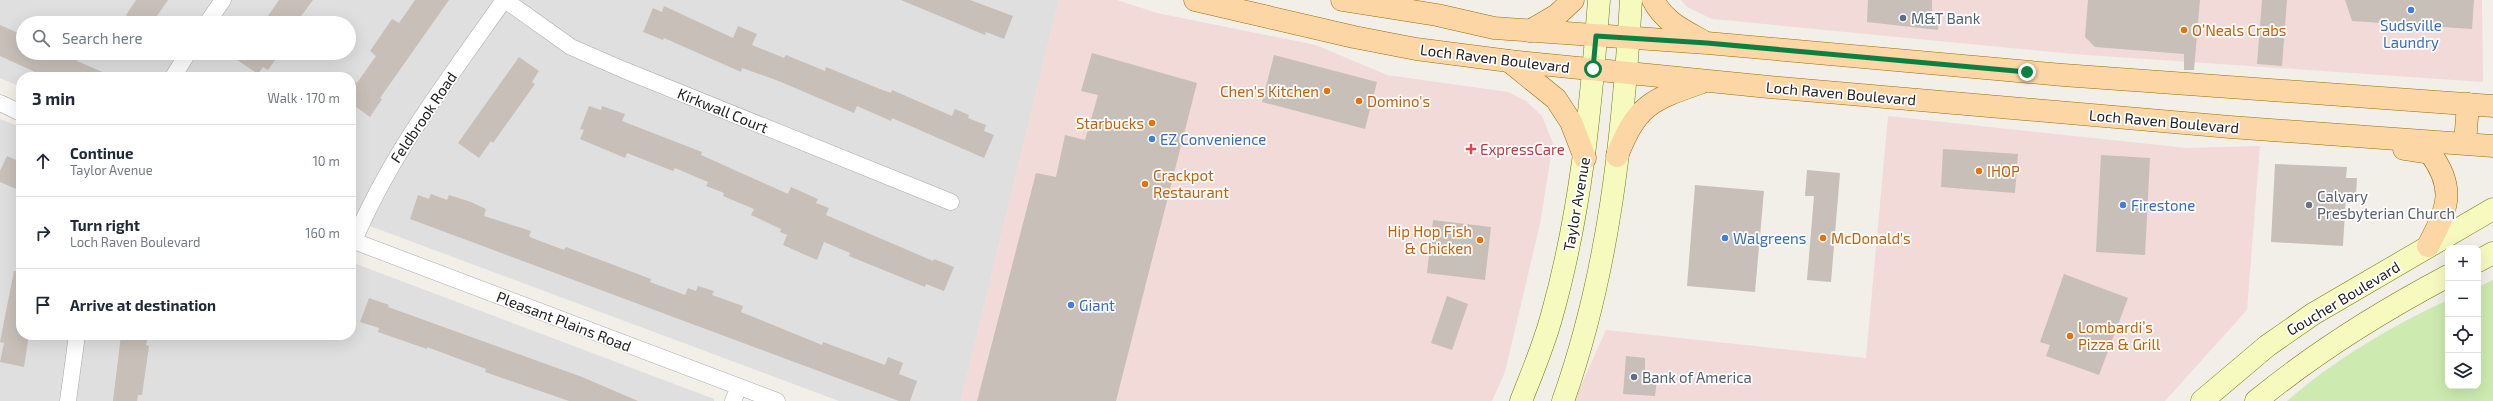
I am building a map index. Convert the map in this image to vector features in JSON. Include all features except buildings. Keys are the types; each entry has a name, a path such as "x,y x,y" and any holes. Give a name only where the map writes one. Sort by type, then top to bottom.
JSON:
{"main road":[{"name":"Loch Raven Boulevard","path":"1195,0 1416,49 1509,61 1708,80 2316,133 2493,146"},
{"name":"Loch Raven Boulevard","path":"1342,0 1437,15 1494,28 1707,43 2063,75 2493,106"},
{"path":"1530,31 1557,15 1573,0"},
{"name":"Taylor Avenue","path":"1521,401 1552,316 1574,223 1585,158 1599,0"},
{"path":"1563,401 1586,331 1596,289 1611,211 1631,0"},
{"path":"1653,0 1660,13 1676,27 1707,43"},
{"path":"1509,61 1556,99 1571,122 1585,158"},
{"path":"1617,156 1626,132 1638,115 1650,104 1669,92 1708,80"},
{"path":"2466,143 2468,104"},
{"path":"2316,133 2430,153 2445,178 2447,200 2444,216 2428,246"},
{"name":"Goucher Boulevard","path":"2202,401 2261,350 2306,319 2493,209"},
{"path":"2481,259 2493,253"},
{"name":"Goucher Boulevard","path":"2256,401 2300,364 2363,322 2445,278"}],"street":[{"path":"212,16 223,0"},
{"name":"Kirkwall Court","path":"505,0 571,47 624,70 951,202"},
{"name":"Feldbrook Road","path":"356,233 377,190 405,142 505,0"},
{"path":"176,72 184,60"},
{"path":"0,103 16,111"},
{"name":"Pleasant Plains Road","path":"356,243 736,394 777,401"},
{"path":"68,401 76,340"}],"shaded area":[{"path":"0,0 1059,0 961,401 839,401 356,221 356,72 16,72 16,85 0,78"},
{"path":"1059,0 1117,0 1157,13 1316,45 1387,75 1508,92 1526,101 1542,116 1553,143 1540,224 1505,372 1492,401 961,401"},
{"path":"1681,0 2482,0 2483,82 2073,54 1712,19 1687,7"},
{"path":"1888,116 2187,148 2260,146 2247,310 2165,401 1574,401 1606,330 1866,358"},
{"path":"0,119 16,125 16,340 356,340 356,264 714,399 714,401 0,401"}],"green space":[{"path":"2493,280 2493,401 2287,401 2324,372 2364,345 2405,321 2445,301 2445,389 2481,389 2481,286"}],"place":[{"name":"Sudsville Laundry","path":"2411,10"},
{"name":"M&T Bank","path":"1903,18"},
{"name":"O’Neals Crabs","path":"2184,30"},
{"name":"Chen's Kitchen","path":"1327,91"},
{"name":"Domino's","path":"1359,101"},
{"name":"Starbucks","path":"1152,123"},
{"name":"EZ Convenience","path":"1152,139"},
{"name":"ExpressCare","path":"1471,149"},
{"name":"IHOP","path":"1979,171"},
{"name":"Crackpot Restaurant","path":"1145,184"},
{"name":"Firestone","path":"2123,205"},
{"name":"Calvary Presbyterian Church","path":"2309,205"},
{"name":"Walgreens","path":"1725,238"},
{"name":"McDonald's","path":"1823,238"},
{"name":"Hip Hop Fish & Chicken","path":"1480,240"},
{"name":"Giant","path":"1071,305"},
{"name":"Lombardi’s Pizza & Grill","path":"2070,336"},
{"name":"Bank of America","path":"1634,377"}],"route":[{"path":"1593,69 1596,36 1707,43 2027,72"}]}
